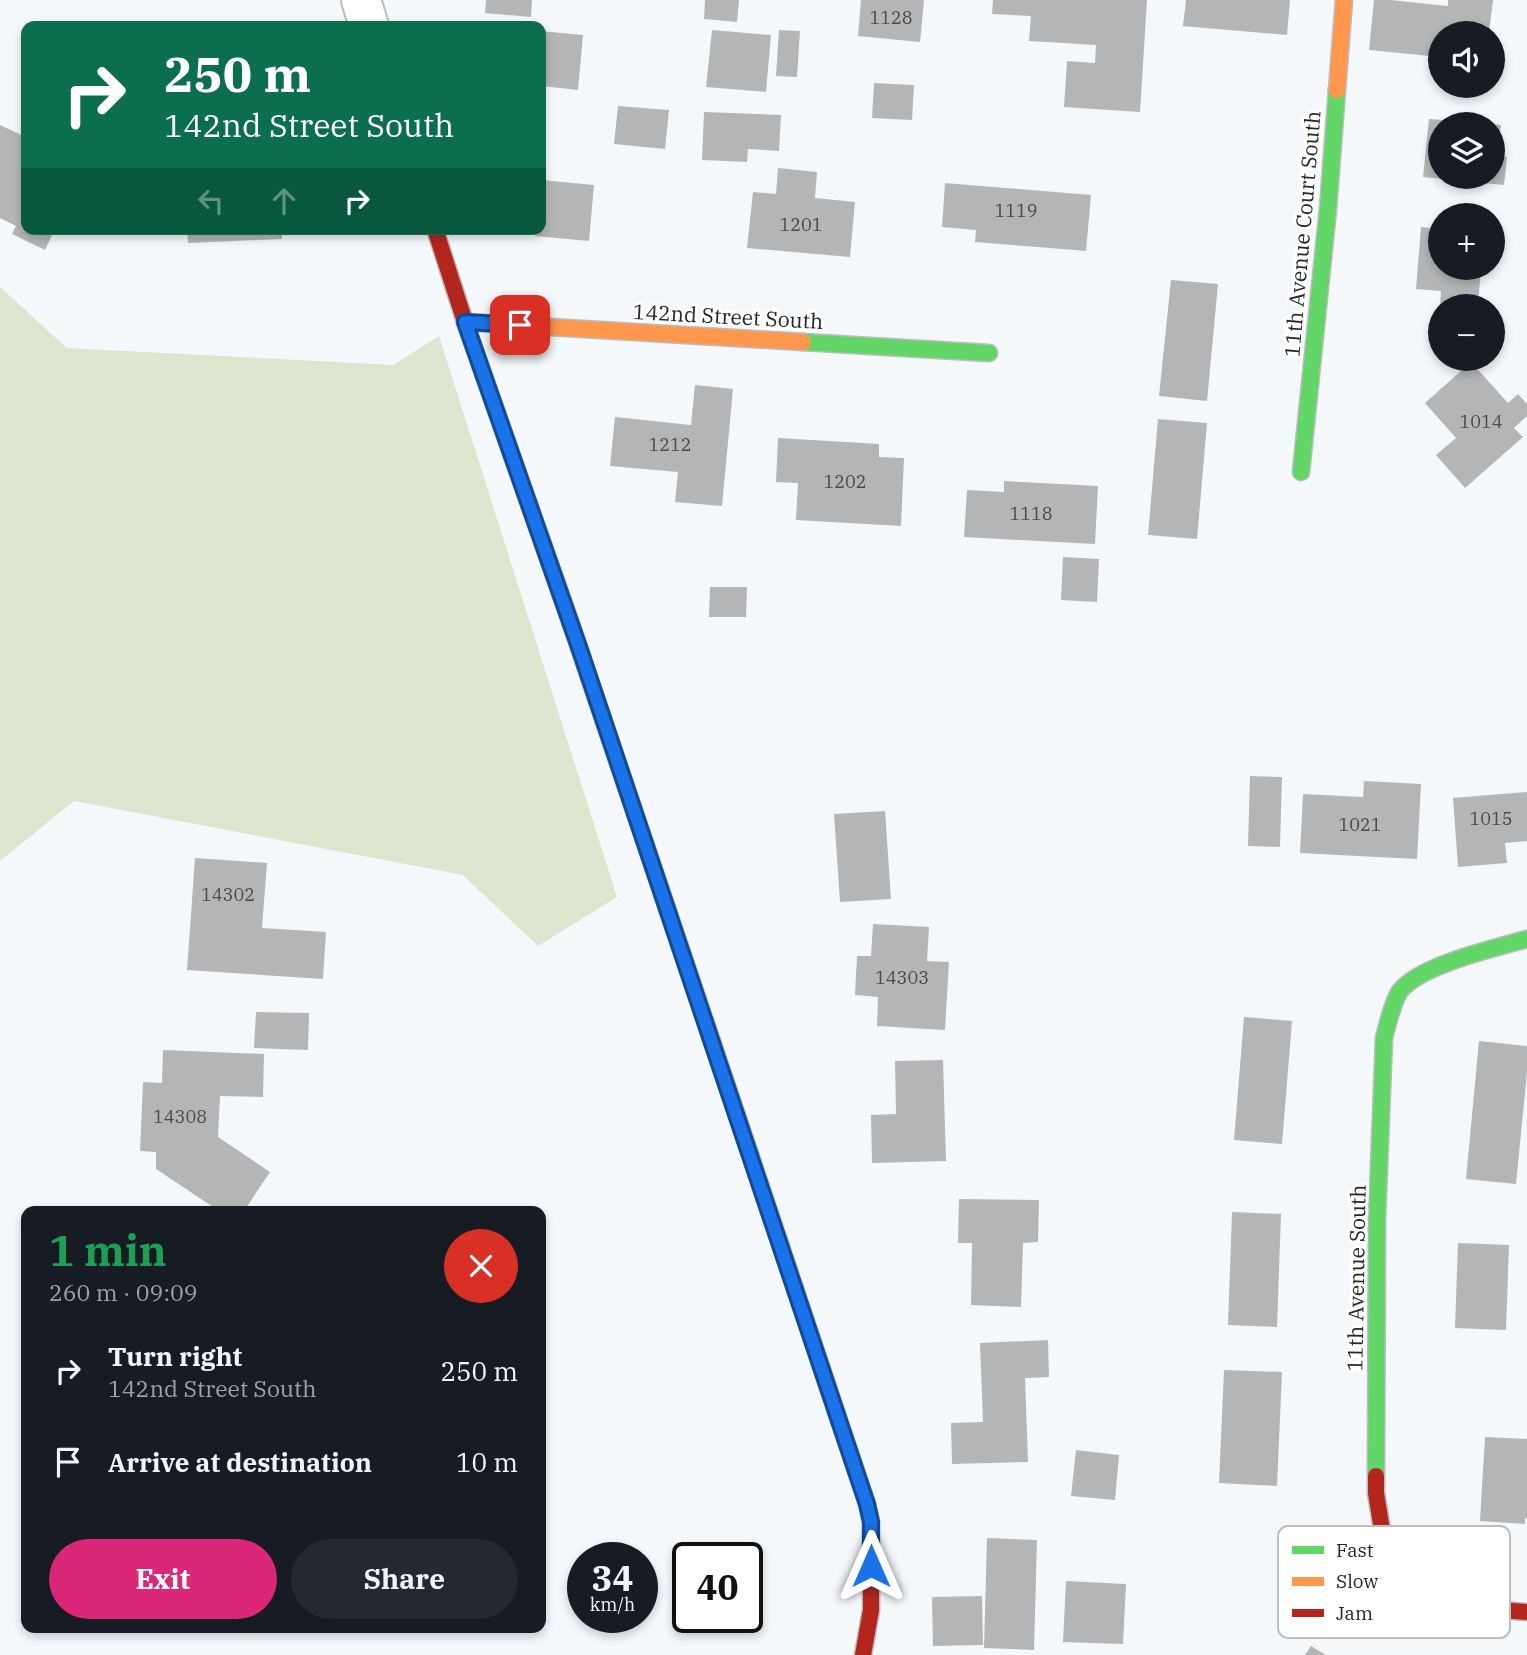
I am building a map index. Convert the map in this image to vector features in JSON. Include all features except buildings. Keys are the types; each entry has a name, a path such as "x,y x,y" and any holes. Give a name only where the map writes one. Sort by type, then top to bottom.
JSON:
{"street":[{"path":"361,0 367,21"},
{"name":"11th Avenue Court South","path":"1301,472 1328,209 1344,0"},
{"path":"437,235 580,650 867,1504 871,1522 871,1610 863,1655"},
{"name":"142nd Street South","path":"465,322 989,353"},
{"name":"11th Avenue South","path":"1381,1526 1376,1493 1377,1219 1384,1038 1400,991 1422,973 1467,956 1527,939"}],"green space":[{"path":"0,287 67,348 393,365 439,336 617,897 538,946 463,875 74,801 0,861"}],"traffic: fast":[{"path":"1301,472 1328,209 1337,90"},
{"path":"803,342 989,353"},
{"path":"1376,1476 1377,1219 1384,1038 1389,1020 1400,991 1424,973 1459,959 1527,939"},
{"path":"750,1154 867,1504 871,1522 871,1543"}],"traffic: slow":[{"path":"1337,90 1344,0"},
{"path":"465,322 803,342"},
{"path":"571,624 750,1154"}],"traffic: jam":[{"path":"437,235 571,624"},
{"path":"1376,1476 1381,1526"},
{"path":"863,1655 871,1610 871,1543"},
{"path":"1510,1611 1527,1612"}],"route":[{"path":"520,325 465,322 580,650 867,1504 871,1522 871,1566"}]}
